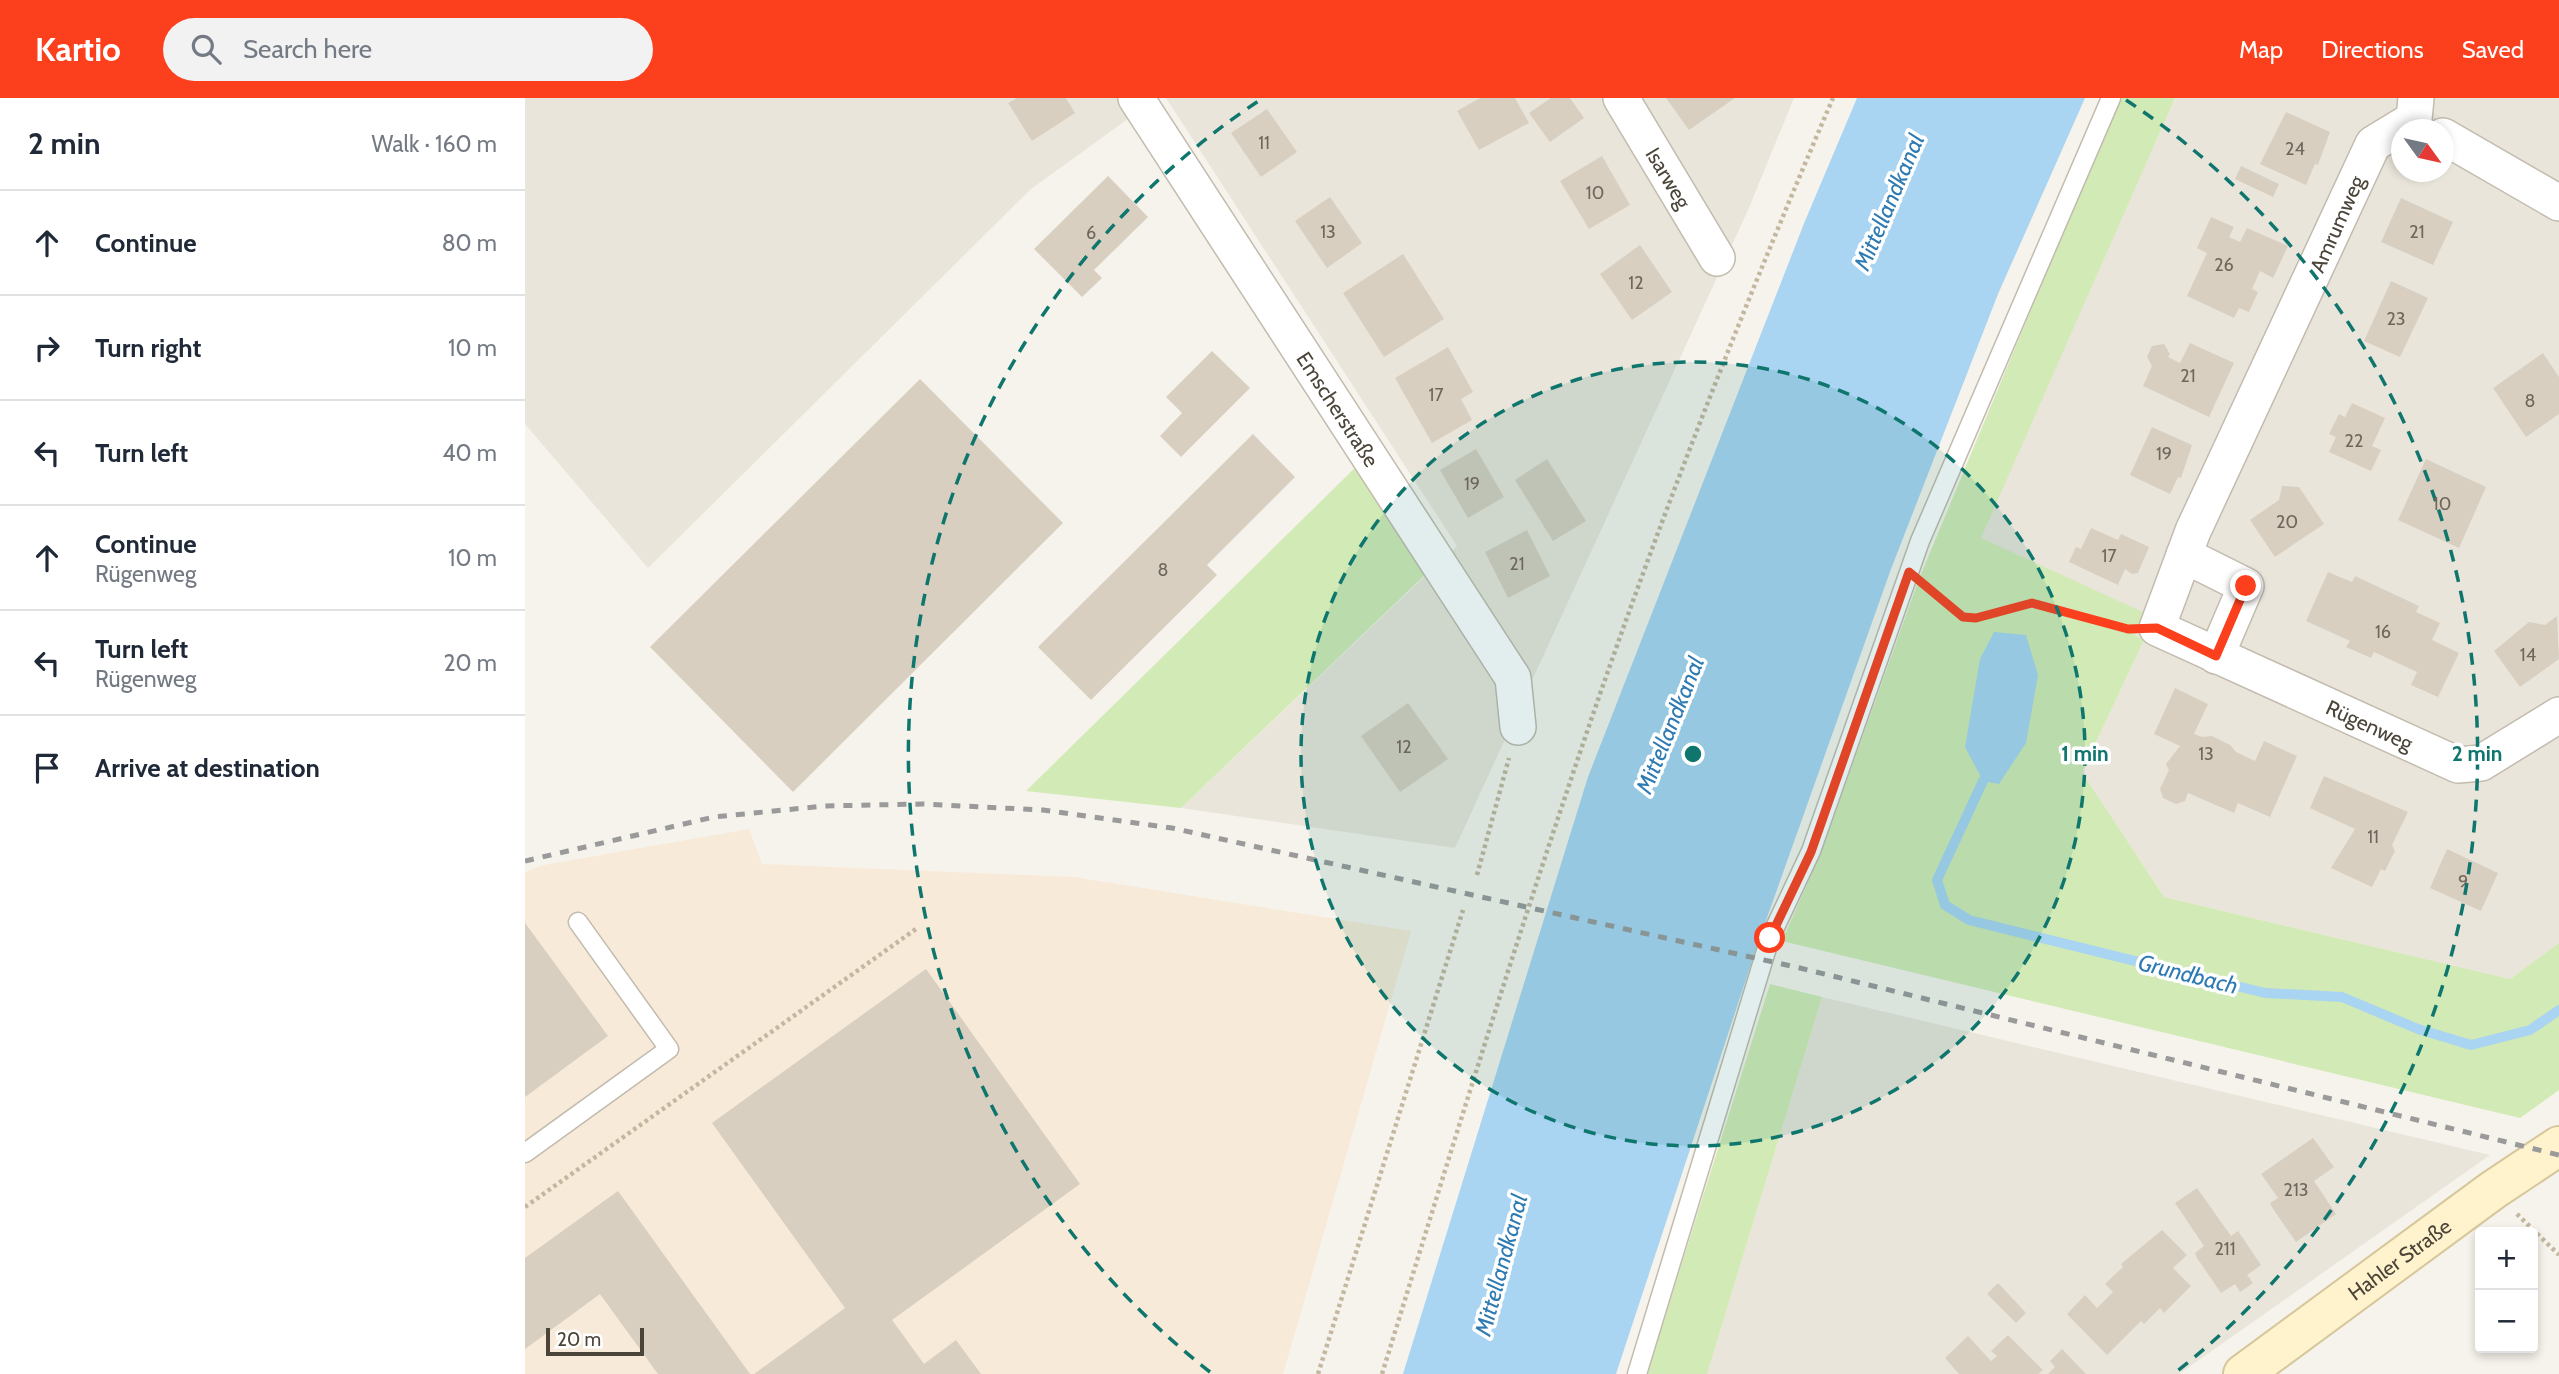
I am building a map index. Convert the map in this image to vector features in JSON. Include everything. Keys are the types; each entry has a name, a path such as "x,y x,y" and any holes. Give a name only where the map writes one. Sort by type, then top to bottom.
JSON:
{"street":[{"name":"Emscherstraße","path":"1136,98 1513,678 1518,727"},
{"name":"Isarweg","path":"1621,98 1717,258"},
{"name":"Amrumweg","path":"2184,555 2374,144 2391,136"},
{"path":"2454,137 2559,203"},
{"path":"2157,628 2184,555 2246,586 2216,656"},
{"name":"Rügenweg","path":"2157,628 2458,765 2481,762 2559,715"},
{"name":"Hahler Straße","path":"2243,1374 2493,1190 2559,1146"}],"lane":[{"path":"1637,1374 1770,938 1811,852 1909,572 2111,98"},
{"path":"525,1153 669,1049 578,922"}],"path":[{"path":"1382,1374 1477,1068 1590,723 1753,286 1833,98"},
{"path":"1909,572 1963,617 1976,618 2032,603 2128,629 2157,628"},
{"path":"1477,875 1518,727"},
{"path":"1318,1374 1463,910"},
{"path":"525,1207 916,929"},
{"path":"2493,1190 2559,1255"}],"shaded area":[{"path":"525,98 1121,98 1132,116 1031,189 648,568 525,424"},
{"path":"1166,98 1794,98 1748,210 1455,848 1181,808 1457,546"},
{"path":"2175,98 2559,98 2559,943 2510,979 2164,897 2082,772 2144,640 1980,538"},
{"path":"749,829 762,864 1074,877 1411,931 1283,1374 525,1374 525,872 544,865"},
{"path":"1822,997 2490,1155 2179,1374 1707,1374"}],"green space":[{"path":"2119,98 2175,98 1981,538 2145,613 2135,635 2144,640 2082,772 2164,897 2510,979 2559,943 2559,1090 2520,1118 1782,941 1821,853 1919,579"},
{"path":"1362,461 1429,571 1181,808 1026,791"},
{"path":"1770,984 1822,997 1707,1374 1647,1374"}],"water":[{"name":"Mittellandkanal","path":"1857,98 2085,98 1998,294 1891,569 1758,943 1616,1374 1403,1374 1588,777 1805,221"},
{"path":"1994,632 2026,635 2038,675 2026,743 1999,784 1983,781 1965,747 1980,659"}],"building":[{"path":"1017,98 1066,98 1075,113 1032,141 1008,103"},
{"path":"1480,98 1515,98 1529,123 1479,150 1457,111"},
{"path":"1551,98 1570,98 1584,118 1550,142 1529,113"},
{"path":"1666,98 1735,98 1689,130"},
{"path":"1267,109 1297,152 1261,177 1231,133"},
{"path":"2286,112 2330,132 2318,165 2315,164 2306,185 2260,164"},
{"path":"1602,156 1630,205 1589,229 1560,181"},
{"path":"2241,166 2279,184 2273,197 2235,179"},
{"path":"1108,176 1148,217 1094,270 1102,278 1082,297 1034,249"},
{"path":"1330,197 1362,243 1327,268 1295,221"},
{"path":"2401,198 2453,222 2433,265 2381,242"},
{"path":"2211,217 2234,227 2229,237 2240,242 2247,228 2288,246 2273,278 2260,271 2252,289 2258,292 2249,312 2239,308 2234,318 2187,296 2207,253 2197,248"},
{"path":"1640,245 1672,292 1632,320 1600,274"},
{"path":"1403,254 1444,319 1384,357 1343,293"},
{"path":"2391,281 2428,298 2400,357 2364,341"},
{"path":"2190,343 2234,363 2209,417 2143,386 2152,366 2147,357 2152,346 2164,344 2170,354 2168,357 2180,363"},
{"path":"1448,347 1473,392 1461,399 1472,420 1432,443 1395,378"},
{"path":"1212,351 1250,388 1181,457 1160,436 1182,413 1166,397"},
{"path":"2543,353 2559,377 2559,414 2526,437 2493,388"},
{"path":"920,379 1063,523 793,792 650,647"},
{"path":"2352,403 2385,418 2372,446 2381,450 2371,471 2329,452 2336,437 2329,434 2339,414 2345,417"},
{"path":"2152,427 2192,445 2181,478 2178,477 2170,494 2130,475"},
{"path":"1253,434 1295,477 1207,565 1217,575 1091,700 1038,647"},
{"path":"1476,449 1504,497 1468,518 1440,470"},
{"path":"1547,459 1586,521 1553,541 1515,480"},
{"path":"2426,459 2486,487 2459,548 2398,520"},
{"path":"2282,486 2299,487 2324,524 2275,557 2250,520 2279,500"},
{"path":"2091,528 2118,540 2121,534 2149,547 2138,573 2132,574 2125,569 2118,585 2069,562 2076,547 2081,549"},
{"path":"1527,530 1550,576 1508,598 1485,552"},
{"path":"2328,572 2352,582 2355,576 2419,606 2416,612 2440,623 2432,640 2459,653 2438,697 2411,685 2417,672 2374,652 2371,658 2346,647 2350,641 2306,621"},
{"path":"2557,616 2559,659 2520,687 2494,651 2529,622 2545,625"},
{"path":"2175,688 2208,704 2194,734 2212,736 2255,761 2264,741 2297,756 2270,817 2238,803 2234,813 2188,793 2185,801 2176,804 2163,798 2160,789 2169,770 2166,764 2180,746 2154,734"},
{"path":"1408,703 1448,759 1400,792 1361,736"},
{"path":"2324,776 2408,812 2392,845 2395,851 2385,871 2381,869 2372,887 2331,868 2355,829 2310,808"},
{"path":"2447,849 2498,873 2481,911 2430,888"},
{"path":"525,923 608,1036 525,1097"},
{"path":"926,969 1080,1184 892,1320 924,1364 956,1340 981,1374 754,1374 845,1308 712,1123"},
{"path":"2313,1138 2334,1167 2314,1181 2336,1214 2296,1242 2273,1209 2270,1203 2278,1198 2261,1174"},
{"path":"2197,1188 2231,1236 2238,1231 2261,1265 2247,1275 2253,1283 2240,1292 2235,1284 2221,1293 2197,1258 2195,1253 2204,1246 2175,1203"},
{"path":"618,1191 750,1374 658,1374 600,1294 525,1349 525,1258"},
{"path":"2162,1230 2187,1255 2173,1268 2191,1286 2164,1313 2160,1308 2144,1324 2141,1321 2107,1355 2067,1314 2085,1295 2097,1308 2113,1292 2105,1284 2123,1267 2121,1264"},
{"path":"1998,1283 2026,1313 2016,1323 1987,1294"},
{"path":"2008,1335 2043,1370 2038,1374 1959,1374 1945,1358 1968,1336 1991,1361 1997,1356 1991,1351"},
{"path":"2062,1349 2086,1374 2048,1374 2055,1367 2050,1361"}],"waterway":[{"name":"Grundbach","path":"1983,781 1937,880 1945,905 1969,920 2265,993 2342,997 2418,1029 2471,1045 2530,1030 2559,1010"}],"railway":[{"path":"525,861 714,817 824,806 922,804 1043,810 1172,828 1800,968 2559,1155"}],"route":[{"path":"1770,938 1811,852 1909,572 1963,617 1976,618 2032,603 2128,629 2157,628 2216,656 2246,586"}]}
